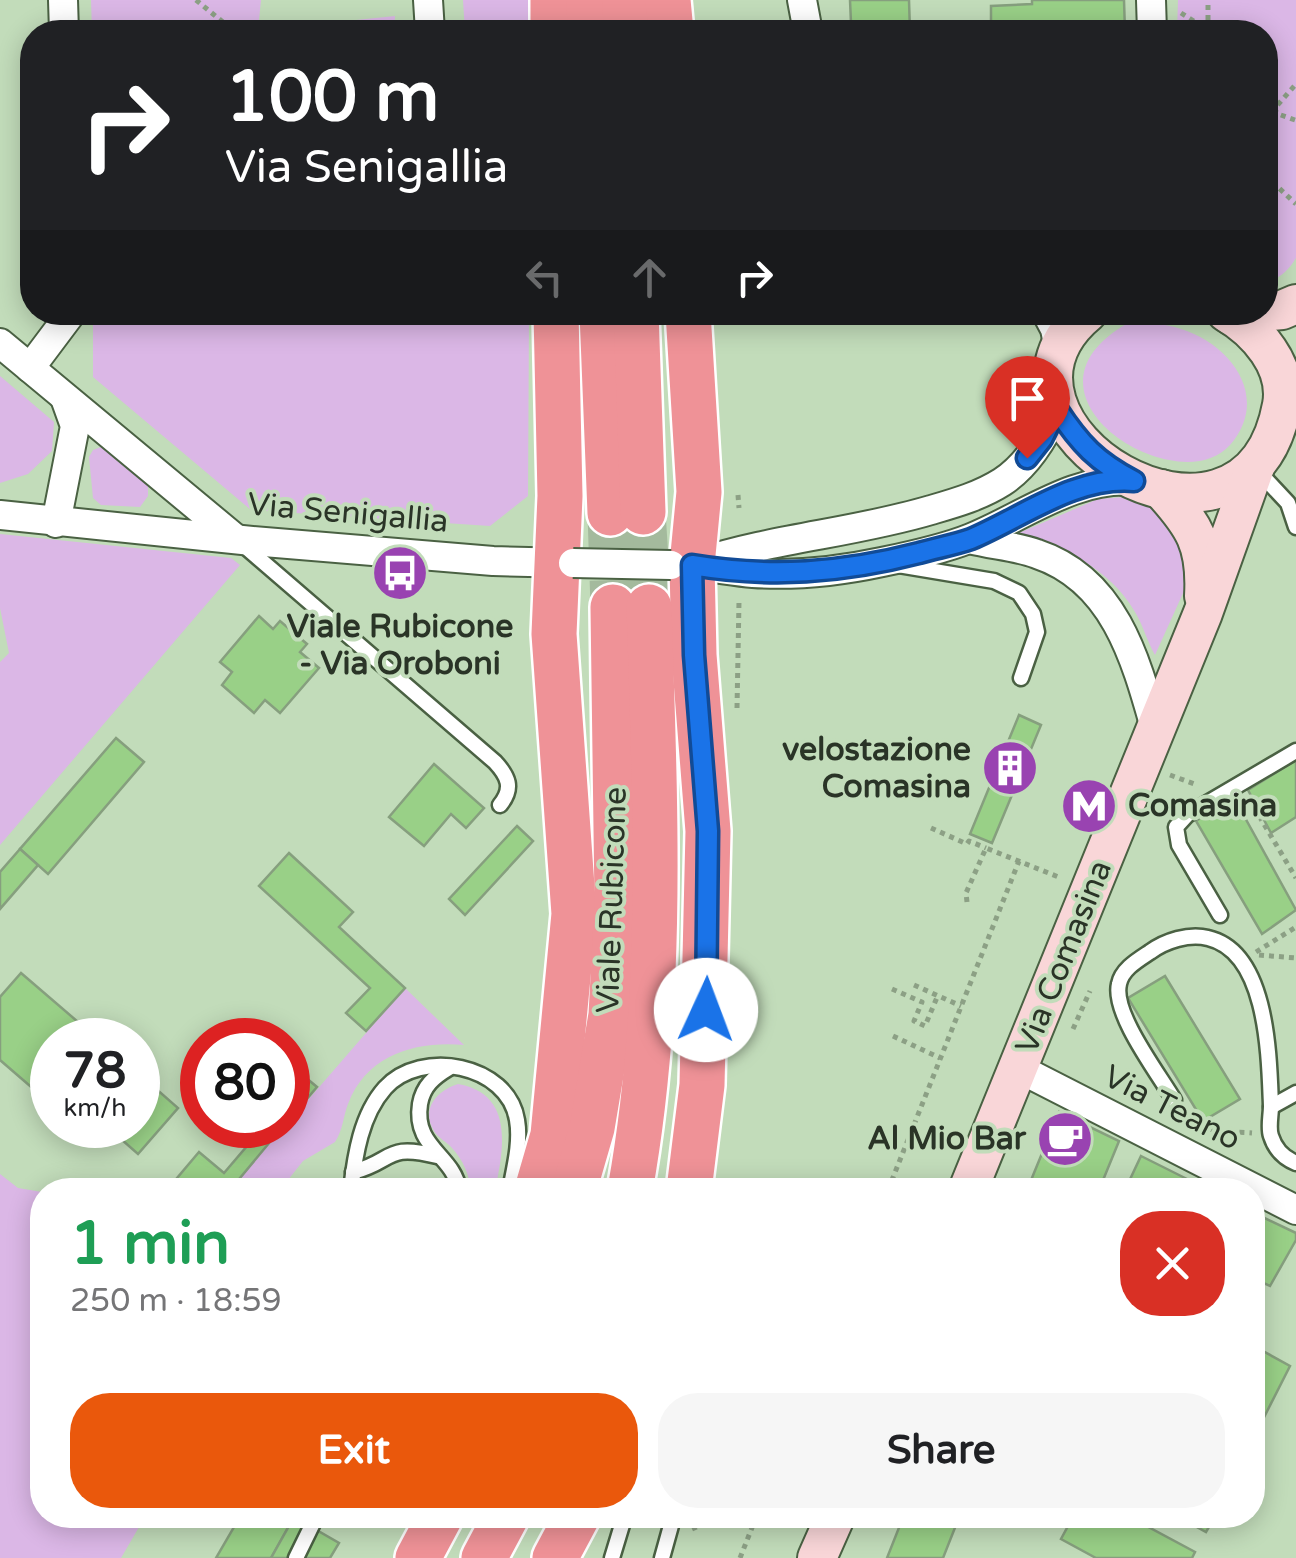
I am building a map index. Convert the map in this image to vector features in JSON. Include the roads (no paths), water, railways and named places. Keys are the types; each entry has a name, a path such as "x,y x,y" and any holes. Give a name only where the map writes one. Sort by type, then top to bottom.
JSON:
{"highway":[{"path":"540,1178 553,1135 574,914 554,634 565,563 556,325"},
{"path":"604,325 627,512 635,325"},
{"path":"689,325 699,492 682,565 694,655 708,831 702,1085 690,1178"},
{"name":"Viale Rubicone","path":"577,1178 592,1128 610,1015 631,607 657,851 652,1030 632,1178"},
{"path":"484,1558 500,1528"},
{"path":"556,1558 571,1528"}],"main road":[{"path":"1073,325 1059,349 1054,379 1057,409 1077,440 1105,466 1147,485 1192,493 1224,487 1255,467"},
{"path":"1243,325 1270,353 1284,382"},
{"path":"1284,382 1296,347"},
{"name":"Via Comasina","path":"973,1178 1203,613 1255,467 1278,424 1284,382"},
{"name":"Via Comasina","path":"1147,485 1186,516 1199,539 1206,568 1203,613"},
{"path":"818,1558 831,1528"}],"street":[{"path":"30,368 62,325"},
{"path":"1053,325 1059,349"},
{"path":"0,344 236,539"},
{"path":"56,523 75,426 66,398"},
{"name":"Via Senigallia","path":"682,565 758,546 890,522 990,489 1016,471 1042,439 1057,409"},
{"name":"Via Senigallia","path":"0,515 494,560 682,565 779,574 883,562 970,539 1097,482 1110,479 1147,485"},
{"path":"970,539 1041,555 1084,580 1099,594 1134,655 1156,731"},
{"name":"Via Teano","path":"1018,1068 1233,1178"},
{"name":"Via Teano","path":"1265,1194 1296,1210"}],"lane":[{"path":"1255,467 1292,500 1296,527"},
{"path":"236,539 495,762 509,784 500,804"},
{"path":"883,562 994,581 1019,593 1033,614 1037,632 1021,678"},
{"path":"1220,915 1179,844 1176,827 1186,815 1296,751"},
{"path":"1174,1100 1119,1006 1119,982 1130,966 1160,945 1188,936 1207,937 1225,944 1243,960 1250,976 1262,1009 1270,1134 1284,1158 1296,1163"},
{"path":"453,1066 434,1077 421,1093 418,1114 422,1136 457,1178"},
{"path":"352,1178 365,1119 386,1086 420,1067 453,1066 482,1075 505,1092 517,1118 518,1150 512,1178"},
{"path":"1271,1108 1296,1092"},
{"path":"353,1172 394,1152 410,1150 438,1156"},
{"path":"296,1558 310,1528"},
{"path":"612,1558 621,1528"},
{"path":"662,1558 670,1528"}],"tunnel":[{"path":"643,512 649,607"},
{"path":"610,513 613,607"}],"place":[{"name":"Viale Rubicone - Via Oroboni","path":"400,573"},
{"name":"velostazione Comasina","path":"1010,768"},
{"name":"Comasina","path":"1089,806"},
{"name":"Al Mio Bar","path":"1065,1139"}]}
